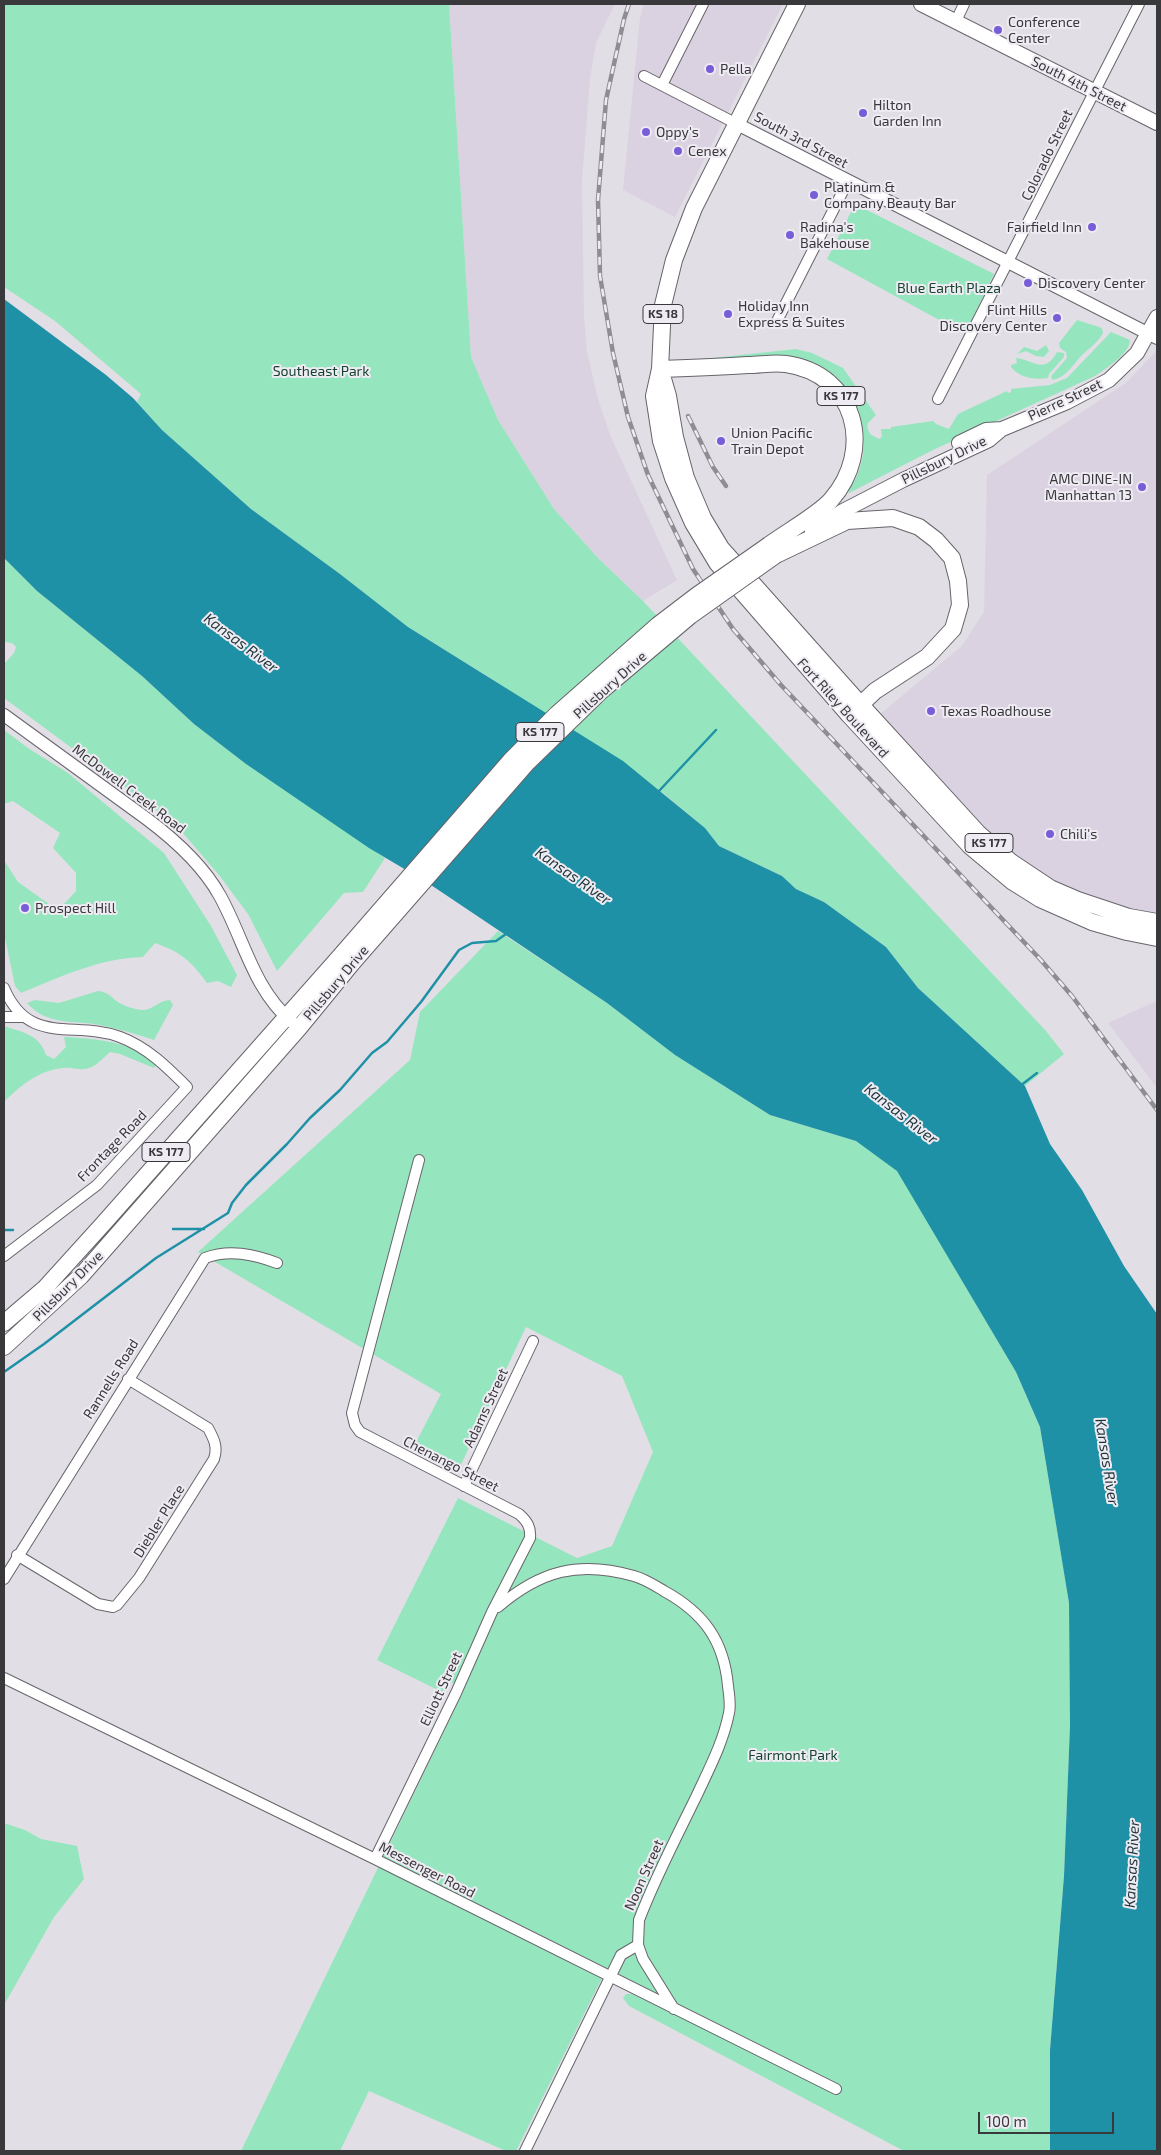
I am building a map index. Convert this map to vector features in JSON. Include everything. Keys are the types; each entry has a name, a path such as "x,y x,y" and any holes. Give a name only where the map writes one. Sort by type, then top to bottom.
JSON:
{"highway":[{"name":"Fort Riley Boulevard","path":"797,4 694,208 674,260 663,305 660,369 668,396 674,437 686,478 703,518 721,548 947,823 991,865 1040,899 1092,922 1157,938"},
{"name":"KS 177","path":"660,369 785,364 811,370 831,384 844,400 853,418 856,450 846,479 830,502 772,550"},
{"name":"KS 177","path":"772,550 847,521 893,518 919,527 936,540 952,558 958,580 960,606 953,629 928,657 875,692 855,710"},
{"name":"Pillsbury Drive","path":"4,1323 45,1288 285,1016 348,957 527,763 601,691 772,550"},
{"name":"Fort Riley Boulevard","path":"855,710 978,833 1011,862 1050,888 1078,900 1129,917 1157,922"},
{"name":"Pillsbury Drive","path":"4,1347 81,1276 299,1028 348,957"}],"main road":[{"name":"South 4th Street","path":"921,4 1157,123"},
{"name":"Pierre Street","path":"1002,429 1067,402 1108,380 1153,336 1157,317"},
{"name":"Pillsbury Drive","path":"772,550 938,462 989,440 1002,429"}],"street":[{"path":"662,85 703,4"},
{"path":"956,21 964,4"},
{"name":"Colorado Street","path":"938,399 1139,4"},
{"name":"South 3rd Street","path":"644,76 1153,336"},
{"path":"778,319 848,181"},
{"name":"McDowell Creek Road","path":"4,715 170,836 189,856 209,878 220,897 262,989 285,1016 299,1028"},
{"path":"4,988 11,1004 24,1017"},
{"path":"4,1018 24,1017"},
{"name":"Frontage Road","path":"4,1256 97,1185 187,1087 145,1049 120,1037 98,1031 61,1030 39,1026 24,1017"},
{"name":"Chenango Street","path":"419,1160 352,1413 355,1425 360,1432 519,1514 526,1521 531,1531"},
{"name":"Rannells Road","path":"4,1579 17,1555 205,1258 217,1254 234,1253 252,1255 277,1263"},
{"name":"Adams Street","path":"464,1486 533,1341"},
{"name":"Diebler Place","path":"17,1555 98,1604 113,1607 117,1605 140,1578 214,1459 217,1451 215,1441 208,1428 128,1379"},
{"name":"Elliott Street","path":"375,1859 456,1693 492,1612 526,1548 531,1531"},
{"name":"Noon Street","path":"492,1612 519,1590 548,1575 583,1568 614,1570 643,1578 688,1605 703,1619 718,1643 727,1670 730,1710 722,1742 639,1920 638,1945"},
{"name":"Messenger Road","path":"4,1678 375,1859 674,2010 836,2089"},
{"path":"525,2151 621,1955 638,1945 643,1959 674,2010"}],"shaded area":[{"path":"449,4 615,4 596,43 590,79 582,180 584,316 587,351 597,396 610,435 677,580 643,601 599,559 554,509 498,420 471,357"},
{"path":"644,4 783,4 675,217 623,190 640,18"},
{"path":"1157,350 1157,915 1132,911 1084,896 1037,873 995,840 879,715 962,646 984,612 987,475 1127,382"},
{"path":"1157,1001 1157,1088 1108,1023"}],"green space":[{"name":"Southeast Park","path":"4,4 449,4 471,357 498,420 554,509 599,559 643,601 1046,1031 1064,1054 1025,1086 918,988 886,947 824,902 796,889 782,876 719,846 705,828 663,793 487,676 408,627 340,574 251,509 162,430 137,402 141,394 55,321 4,287"},
{"name":"Blue Earth Plaza","path":"855,204 994,274 965,334 827,259"},
{"path":"1077,320 1102,328 1103,333 1097,342 1063,376 1053,380 1052,375 1067,358 1066,352 1060,348 1059,343"},
{"path":"1111,332 1130,340 1129,345 1117,360 1095,376 933,450 849,493 848,491 858,473 863,453 863,432 858,413 849,394 836,379 820,367 800,359 765,357 703,359 796,349 812,353 843,368 876,415 868,423 867,427 870,434 879,439 882,437 881,429 891,429 891,427 933,421 949,429 958,414 1007,391 1008,393 1011,392 1011,389 1050,385 1067,378"},
{"path":"1046,345 1049,351 1044,357 1036,356 1026,351 1017,354 1024,347 1037,351"},
{"path":"1057,352 1064,353 1064,357 1049,374 1048,378 1028,377 1019,374 1011,367 1011,365 1017,363 1016,358 1043,365 1048,363"},
{"path":"4,558 37,591 142,676 194,724 246,764 385,858 363,892 344,893 277,971 248,914 219,875 176,825 4,698 4,664 14,653 16,647 12,643 4,642"},
{"path":"4,730 28,748 68,773 164,853 211,926 237,975 231,987 218,981 207,983 185,958 155,943 143,957 127,958 96,965 21,993 15,986 4,933 4,860 18,882 56,909 76,891 76,873 53,848 60,833 13,801 4,804"},
{"name":"Fairmont Park","path":"498,931 607,1003 675,1055 770,1115 856,1141 897,1170 1016,1372 1040,1427 1069,1603 1070,1727 1064,1876 1050,2050 1050,2151 904,2151 629,2006 623,1998 626,1994 632,1994 808,2079 607,1968 516,2151 506,2151 369,2091 340,2151 241,2151 464,1690 451,1682 444,1693 377,1660 458,1498 577,1558 612,1546 653,1452 622,1376 526,1327 459,1469 413,1448 441,1394 198,1252 410,1060 420,1012"},
{"path":"98,991 107,994 123,1005 138,1010 149,1009 166,1000 170,1000 173,1005 154,1040 100,1025 52,1019 35,1010 27,1003 35,1000 59,1003"},
{"path":"4,1026 30,1035 43,1048 46,1055 54,1059 66,1047 64,1037 101,1040 127,1046 149,1057 156,1065 154,1068 120,1054 110,1052 88,1069 55,1069 39,1075 24,1084 4,1102"},
{"path":"4,1823 25,1830 41,1839 77,1846 84,1879 54,1917 4,2005"}],"water":[{"name":"Kansas River","path":"4,299 106,375 133,398 162,430 251,509 340,574 408,627 623,761 705,828 719,846 782,876 796,889 824,902 886,947 918,988 1025,1086 1050,1144 1082,1190 1124,1266 1157,1314 1157,2151 1050,2151 1050,2050 1064,1876 1070,1726 1069,1603 1040,1427 1016,1372 897,1171 856,1141 770,1115 675,1055 607,1003 428,883 369,848 246,764 194,724 142,676 37,591 4,558"}],"waterway":[{"path":"659,791 716,730"},
{"path":"4,1372 44,1344 156,1258 228,1213 232,1203 246,1185 310,1118 340,1090 372,1053 387,1042 421,1002 459,950 472,943 496,941 506,934"},
{"path":"1020,1086 1037,1073"},
{"path":"173,1229 204,1229"},
{"path":"4,1230 13,1230"}],"railway":[{"path":"629,4 606,100 598,200 600,276 613,353 628,417 648,475 693,569 733,629 781,685 1040,959 1072,996 1157,1110"},
{"path":"688,416 713,467 726,486"}],"place":[{"name":"Conference Center","path":"998,30"},
{"name":"Pella","path":"710,69"},
{"name":"Hilton Garden Inn","path":"863,113"},
{"name":"Oppy's","path":"646,132"},
{"name":"Cenex","path":"678,151"},
{"name":"Platinum & Company Beauty Bar","path":"814,195"},
{"name":"Fairfield Inn","path":"1092,227"},
{"name":"Radina's Bakehouse","path":"790,235"},
{"name":"Discovery Center","path":"1028,283"},
{"name":"Holiday Inn Express & Suites","path":"728,314"},
{"name":"Flint Hills Discovery Center","path":"1057,318"},
{"name":"Union Pacific Train Depot","path":"721,441"},
{"name":"AMC DINE-IN Manhattan 13","path":"1142,487"},
{"name":"Texas Roadhouse","path":"931,711"},
{"name":"Chili's","path":"1050,834"},
{"name":"Prospect Hill","path":"25,908"}]}
